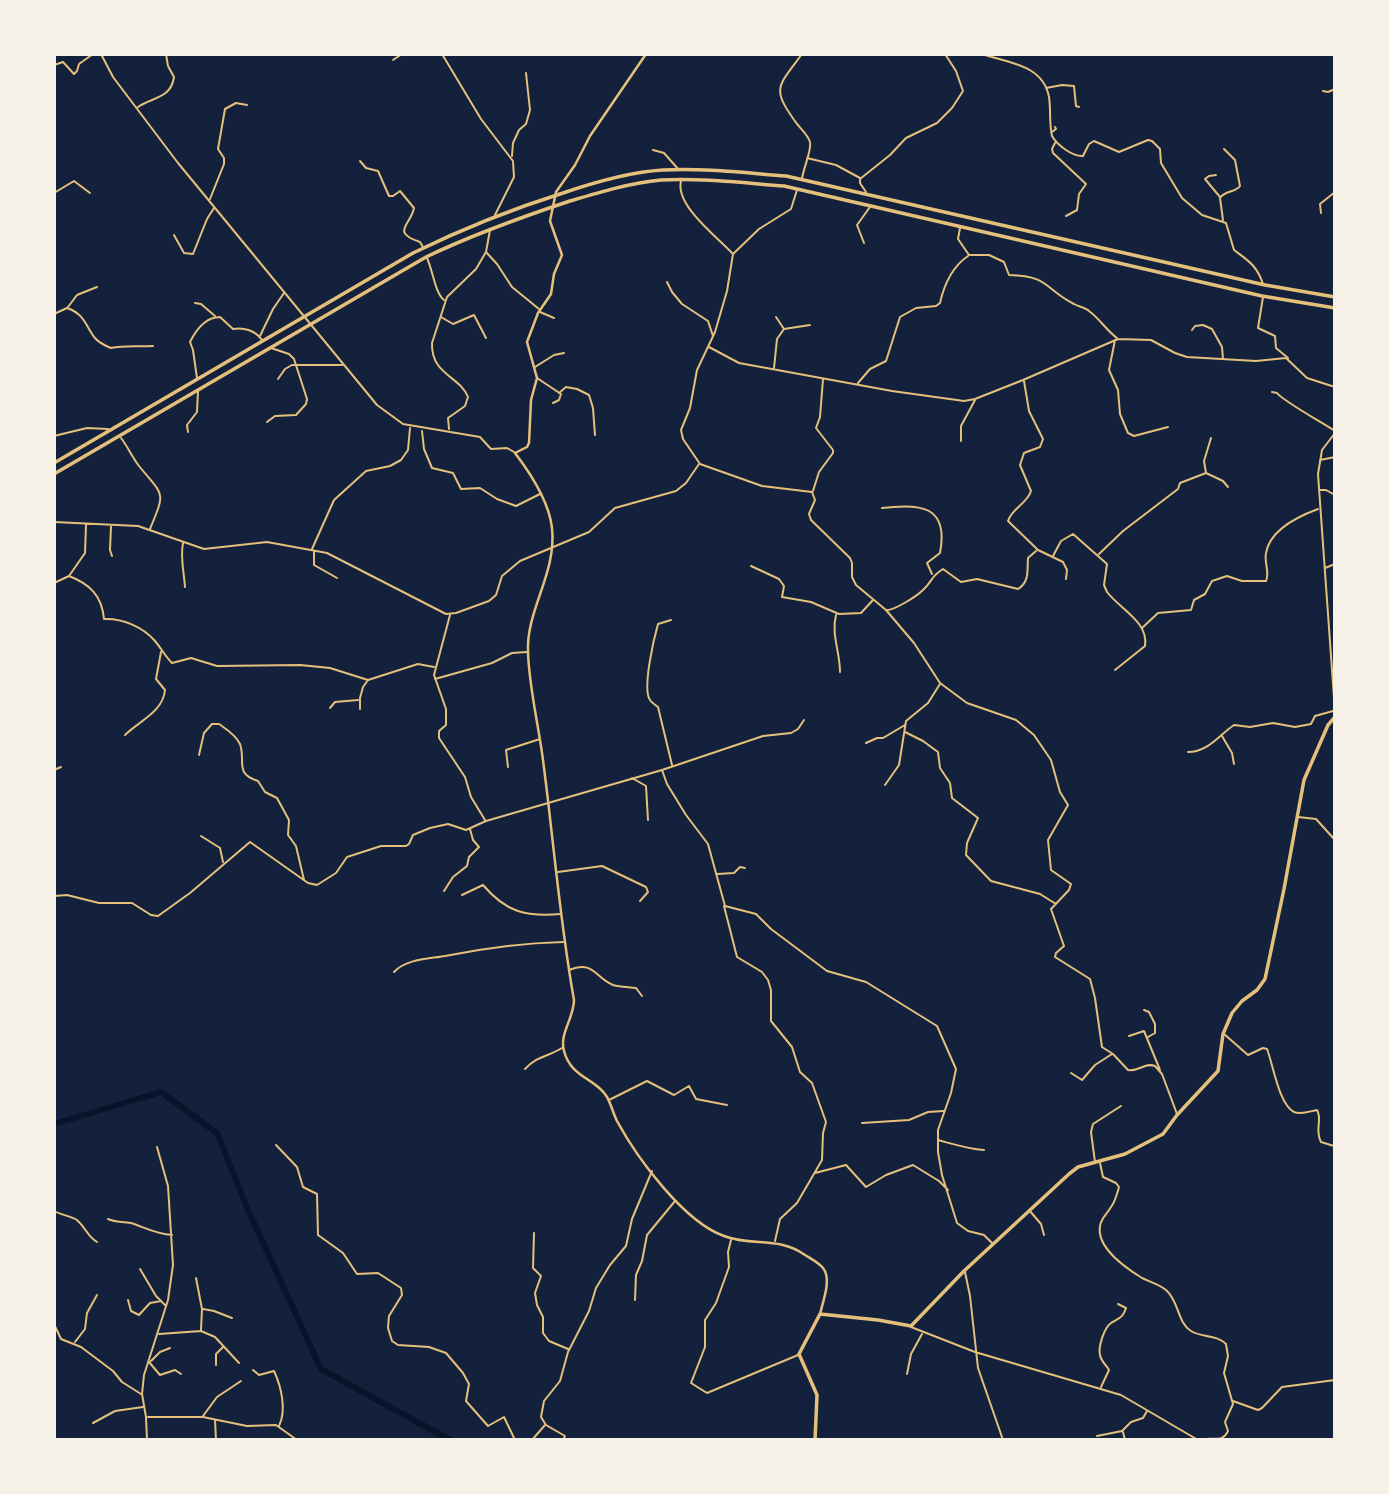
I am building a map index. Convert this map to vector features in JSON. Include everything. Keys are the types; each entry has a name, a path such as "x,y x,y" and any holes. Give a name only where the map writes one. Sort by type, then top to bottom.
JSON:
{"main road":[{"path":"54,463 261,339 456,232 554,195 600,181 661,170 729,171 802,180 1263,285 1335,297"},
{"path":"54,474 426,257 552,207 603,191 660,180 727,181 797,189 1263,296 1335,307"},
{"path":"815,1440 817,1395 799,1354 820,1314 911,1326 964,1270 1074,1169 1125,1154 1157,1138 1217,1071 1223,1034 1236,1007 1257,990 1265,979 1306,775 1334,713"}],"street":[{"path":"54,65 63,62 74,74 79,64 93,54"},
{"path":"102,54 113,77 175,160 379,407 399,422 410,426 449,430 482,438 491,449 507,448 515,453 533,476 552,527 551,561 533,618 528,652 574,1005 563,1038 567,1059 575,1071 602,1091 617,1122 642,1160 676,1200 705,1227 731,1239 775,1242 795,1248 824,1269 827,1279 820,1314"},
{"path":"137,107 158,99 172,86 174,77 166,54"},
{"path":"393,60 402,54"},
{"path":"442,54 481,119 511,157 515,167 514,177 494,218"},
{"path":"515,453 529,445 531,400 537,377 527,342 539,311 551,294 553,276 562,255 551,224 554,195 646,54"},
{"path":"802,54 781,82 779,91 810,140 802,180"},
{"path":"860,179 906,138 933,126 952,108 964,88 945,54"},
{"path":"982,54 1028,68 1049,97 1051,132 1056,142 1081,157 1091,142 1119,152 1148,140 1152,141 1160,149 1161,163 1181,198 1202,215 1228,225 1234,250 1254,263 1263,285"},
{"path":"511,157 513,143 519,130 526,124 530,110 526,73"},
{"path":"1045,88 1074,86 1076,106 1079,107"},
{"path":"1323,91 1335,89"},
{"path":"209,200 224,164 218,149 225,109 236,103 247,105"},
{"path":"1051,132 1055,131 1055,127"},
{"path":"1056,142 1053,153 1086,184 1079,194 1077,210 1066,216"},
{"path":"1220,198 1224,193 1240,186 1235,160 1224,149"},
{"path":"653,150 664,153 679,170"},
{"path":"807,158 836,164 860,179 860,183 870,195"},
{"path":"360,161 366,168 378,171 389,196 400,191 414,208 404,226 404,232 408,238 420,242 423,248"},
{"path":"1216,175 1205,179 1220,198 1223,221"},
{"path":"54,194 74,181 90,193"},
{"path":"681,181 679,190 686,206 733,254"},
{"path":"797,189 791,209 762,227 733,254 727,291 713,337 697,370 690,408 681,430 683,439 700,464 762,486 813,492"},
{"path":"1321,213 1320,204 1335,192"},
{"path":"864,243 857,225 871,206"},
{"path":"174,235 184,253 193,254 207,219 215,207"},
{"path":"960,227 958,239 969,255"},
{"path":"449,430 448,418 465,405 468,397 465,390 442,372 432,351 432,343 445,301 450,293 473,273 485,252 490,230"},
{"path":"485,252 497,264 512,287 539,311 554,318"},
{"path":"857,384 870,369 886,361 900,317 916,308 936,306 940,303 954,269 969,255 989,255 1004,262 1009,275 1033,277 1046,283 1071,303 1089,310 1117,339"},
{"path":"426,257 434,273 439,295 445,301"},
{"path":"667,282 682,304 708,321 713,337"},
{"path":"54,314 67,307 76,295 97,287"},
{"path":"195,303 204,306 233,329 243,327 261,339 273,309 284,292"},
{"path":"1263,296 1258,328 1275,336 1275,346 1307,378 1335,387"},
{"path":"67,307 81,317 96,339 109,348 121,345 132,348 153,346"},
{"path":"440,316 453,324 474,315 486,338"},
{"path":"197,379 190,342 198,327 216,316"},
{"path":"776,317 784,329"},
{"path":"774,369 777,340 784,329 810,324"},
{"path":"1192,330 1195,326 1203,325 1212,329 1222,347 1223,359"},
{"path":"1117,339 1109,370 1118,390 1120,414 1128,433 1134,436 1168,427"},
{"path":"708,346 739,363 959,400 975,399 1117,339 1151,340 1181,356 1256,361 1289,359"},
{"path":"267,422 275,416 296,415 306,404 304,386 296,365 289,354 270,347"},
{"path":"534,368 554,355 564,353"},
{"path":"278,379 285,369 296,365 343,365"},
{"path":"537,377 559,393"},
{"path":"823,378 820,417 816,428 833,453 819,472 809,514 811,520 850,558 853,581 886,610 917,647 940,683 967,703 1023,724 1051,760 1060,792 1068,804 1048,839 1051,870 1070,884 1069,890 1051,912 1064,946 1055,957 1090,978 1096,998 1101,1045 1128,1070 1151,1064 1162,1074"},
{"path":"1023,380 1029,411 1043,439 1040,447 1024,453 1020,466 1031,491 1027,499 1010,514 1008,521 1038,550 1065,565 1066,579"},
{"path":"553,403 559,400 559,393 566,387 589,395 595,435"},
{"path":"187,432 187,425 197,412 198,390"},
{"path":"1188,752 1206,748 1237,725 1250,727 1273,723 1296,727 1309,725 1315,716 1334,713 1319,509 1319,461 1322,450 1335,432 1272,392"},
{"path":"961,441 961,426 975,399"},
{"path":"337,578 314,565 313,550 334,500 366,471 397,464 406,455 410,426"},
{"path":"54,436 86,428 111,430 119,436 159,489 161,501 150,529"},
{"path":"422,429 423,445 432,468 453,473 461,489 480,488 497,499 516,506 541,494"},
{"path":"1206,473 1204,461 1210,438"},
{"path":"1319,461 1335,457"},
{"path":"54,522 150,529 204,549 267,542 331,554 450,614 492,599 505,573 526,557 589,532 615,508 676,491 686,483 700,464"},
{"path":"1098,554 1178,489 1182,482 1206,473 1223,481 1228,487"},
{"path":"1319,490 1335,495"},
{"path":"883,508 922,508 934,514 944,534 940,553 927,563 933,575"},
{"path":"1142,628 1158,613 1191,610 1194,600 1205,594 1214,580 1230,576 1242,581 1266,581 1269,576 1266,550 1278,532 1302,516 1319,509"},
{"path":"54,583 69,576 87,549 86,524"},
{"path":"111,525 112,556"},
{"path":"1052,556 1061,541 1073,534 1107,564 1104,585 1107,592 1142,628 1146,643 1115,670"},
{"path":"183,542 180,553 184,565 185,587"},
{"path":"886,610 895,609 921,592 933,575 945,568 961,582 978,579 1018,589 1024,585 1027,576 1028,558 1038,550"},
{"path":"1324,568 1335,564"},
{"path":"751,566 780,581 784,586 782,597 811,602 837,614 861,613 873,600"},
{"path":"69,576 88,584 102,606 104,619 117,619 141,630 154,640 175,664 191,658 217,666 300,665 330,668 368,680"},
{"path":"450,614 435,667 434,679 446,709 446,724 439,731 439,738 465,777 471,797 486,821"},
{"path":"837,614 835,634 840,655 840,672"},
{"path":"671,620 658,624 647,673 648,696 658,707 672,766"},
{"path":"125,735 155,711 165,696 164,688 156,681 161,651"},
{"path":"434,679 492,663 512,653 528,652"},
{"path":"360,709 362,687 368,680 418,664 435,667"},
{"path":"885,785 900,765 908,718 929,703 940,683"},
{"path":"330,708 335,702 359,700"},
{"path":"54,895 67,895 99,903 132,903 150,915 158,916 190,893 250,842 313,886 336,873 350,855 381,846 406,846 411,836 430,828 450,824 463,830 763,736 791,733 804,720"},
{"path":"199,755 204,733 212,724 219,723 238,741 244,773 258,781 265,792 277,798 288,819 288,835 296,846 304,880"},
{"path":"866,743 883,738 906,725"},
{"path":"905,732 938,752 940,768 950,783 952,798 978,818 967,843 966,855 970,861 991,881 1040,894 1056,904"},
{"path":"1222,735 1232,752 1234,764"},
{"path":"508,767 506,750 541,738"},
{"path":"54,770 61,767"},
{"path":"662,769 667,784 686,815 708,844 737,957 762,972 768,980 771,990 771,1021 792,1047 800,1072 812,1083 826,1122 823,1133 824,1158 797,1203 780,1219 775,1242"},
{"path":"631,778 646,786 648,820"},
{"path":"1297,817 1316,819 1335,840"},
{"path":"444,891 453,877 467,866 469,857 479,847 473,840 470,828"},
{"path":"201,836 220,848 223,863"},
{"path":"557,873 602,866 646,887 648,892 640,901"},
{"path":"716,874 734,873 740,867 745,868"},
{"path":"462,895 483,885 492,897 502,901 512,911 542,916 562,914"},
{"path":"724,905 729,909 756,914 771,929 827,971 866,982 936,1026 956,1069 938,1130 942,1175 957,1223 968,1231 984,1235 992,1244"},
{"path":"394,972 401,965 416,961 489,947 564,942"},
{"path":"568,970 587,966 610,983 636,988 642,996"},
{"path":"1144,1010 1149,1012 1155,1027 1154,1033 1147,1038"},
{"path":"1129,1036 1142,1031 1147,1038 1177,1115"},
{"path":"1223,1034 1247,1055 1263,1048 1267,1049 1275,1083 1290,1109 1300,1113 1317,1110 1320,1116 1317,1133 1321,1142 1334,1146 1335,1154"},
{"path":"525,1069 536,1058 548,1057 563,1047"},
{"path":"1071,1073 1082,1080 1085,1079 1095,1065 1113,1054"},
{"path":"608,1100 647,1081 674,1095 689,1086 696,1099 727,1105"},
{"path":"911,1326 975,1352 1101,1388 1126,1398 1200,1440 1226,1436 1228,1431 1225,1422 1233,1408 1224,1373 1228,1356 1225,1342 1189,1330 1169,1293 1140,1277 1115,1258 1103,1241 1100,1222 1111,1207 1119,1187 1103,1177 1097,1163 1091,1132 1098,1119 1121,1107"},
{"path":"862,1123 909,1120 928,1112 944,1111"},
{"path":"937,1139 970,1149 984,1150"},
{"path":"276,1145 297,1167 303,1187 317,1194 318,1235 321,1239 343,1253 357,1274 378,1273 401,1288 402,1295 389,1316 388,1328 392,1341 398,1345 429,1347 446,1353 469,1384 467,1401 488,1426 504,1418 515,1440"},
{"path":"147,1440 142,1394 173,1270 168,1186 157,1147"},
{"path":"814,1173 846,1165 866,1187 886,1175 913,1165 948,1190"},
{"path":"563,1440 565,1436 546,1425 541,1414 544,1401 559,1381 569,1350 589,1311 596,1288 625,1246 632,1219 652,1171"},
{"path":"635,1300 636,1275 647,1235 676,1200"},
{"path":"1028,1209 1041,1224 1044,1235"},
{"path":"54,1211 75,1218 85,1228 88,1237 97,1242"},
{"path":"108,1219 131,1223 159,1235 173,1235"},
{"path":"534,1233 533,1268 541,1276 535,1293 537,1306 543,1317 543,1333 549,1340 569,1350"},
{"path":"731,1239 729,1267 716,1303 705,1320 705,1347 691,1383 707,1393 799,1354"},
{"path":"140,1269 166,1306"},
{"path":"964,1270 970,1296 975,1352 983,1386 1003,1440"},
{"path":"196,1278 202,1309 201,1331"},
{"path":"74,1343 85,1328 87,1313 97,1295"},
{"path":"128,1300 131,1311 139,1315 150,1303 160,1301"},
{"path":"1101,1388 1109,1370 1100,1357 1102,1341 1108,1326 1126,1311 1124,1306 1118,1304"},
{"path":"202,1309 232,1318"},
{"path":"54,1324 61,1339 74,1343 113,1371 122,1382 142,1394"},
{"path":"158,1334 201,1331 212,1335 239,1363"},
{"path":"907,1374 911,1354 923,1333"},
{"path":"216,1365 216,1354 223,1346"},
{"path":"148,1363 160,1352 170,1348"},
{"path":"148,1363 160,1375 175,1370 181,1374"},
{"path":"253,1370 259,1375 274,1371 280,1383 283,1403 279,1426"},
{"path":"1232,1400 1258,1410 1282,1387 1335,1380"},
{"path":"203,1417 217,1397 241,1381"},
{"path":"93,1423 115,1411 131,1411 144,1407"},
{"path":"1097,1436 1122,1431 1131,1422 1143,1418 1147,1410"},
{"path":"146,1417 203,1417 247,1426 279,1426 297,1440"},
{"path":"215,1419 216,1440"},
{"path":"532,1440 546,1425"},
{"path":"1122,1431 1125,1440"},
{"path":"86,1440 98,1439"}],"waterway":[{"path":"54,1124 161,1092 217,1133 248,1210 321,1369 450,1440"}]}
